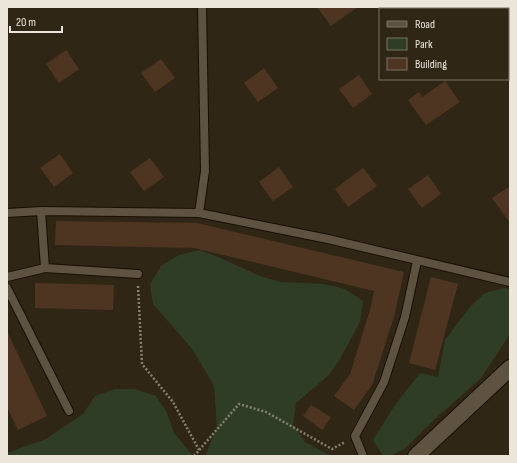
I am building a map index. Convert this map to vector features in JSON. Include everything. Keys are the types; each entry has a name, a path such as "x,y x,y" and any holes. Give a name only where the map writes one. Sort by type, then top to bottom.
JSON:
{"street":[{"path":"416,456 510,368"}],"lane":[{"path":"199,213 205,171 202,7"},
{"path":"41,211 44,268"},
{"path":"7,213 41,211 199,213 328,239 510,282"},
{"path":"363,456 355,436 384,382 405,317 417,261"},
{"path":"7,277 44,268 138,274"},
{"path":"7,288 69,411"}],"path":[{"path":"138,274 142,364 173,402 199,450"},
{"path":"194,456 239,404 266,412 332,449 355,436"}],"green space":[{"path":"200,250 260,276 281,282 324,284 345,289 363,301 360,322 340,359 329,375 296,403 293,425 305,442 331,456 205,456 217,427 214,386 193,350 153,304 150,284 161,266 179,255"},
{"path":"505,288 510,289 510,334 481,378 404,449 390,456 383,456 373,440 395,405 420,373 438,377 445,340 469,308 485,293"},
{"path":"115,389 135,389 156,396 167,413 174,433 193,456 7,456 7,453 46,439 83,414 95,396"}],"building":[{"path":"317,7 358,7 331,26"},
{"path":"66,50 79,69 59,83 46,64"},
{"path":"161,59 175,78 155,92 141,73"},
{"path":"264,68 278,88 258,102 244,83"},
{"path":"359,75 372,94 353,108 339,89"},
{"path":"445,81 460,102 426,125 408,100 419,92 422,97"},
{"path":"60,154 73,173 54,187 40,168"},
{"path":"150,158 164,177 144,191 130,172"},
{"path":"279,167 293,187 273,201 259,182"},
{"path":"363,168 377,186 348,207 335,189"},
{"path":"428,175 441,194 422,208 408,189"},
{"path":"510,186 510,223 492,198"},
{"path":"56,221 197,223 404,272 394,317 372,385 354,410 334,396 350,374 370,310 374,291 194,248 55,245"},
{"path":"431,277 458,284 435,370 409,363"},
{"path":"35,283 114,285 113,310 35,308"},
{"path":"7,331 47,416 18,430 7,407"},
{"path":"311,405 331,417 322,430 303,416"}]}
